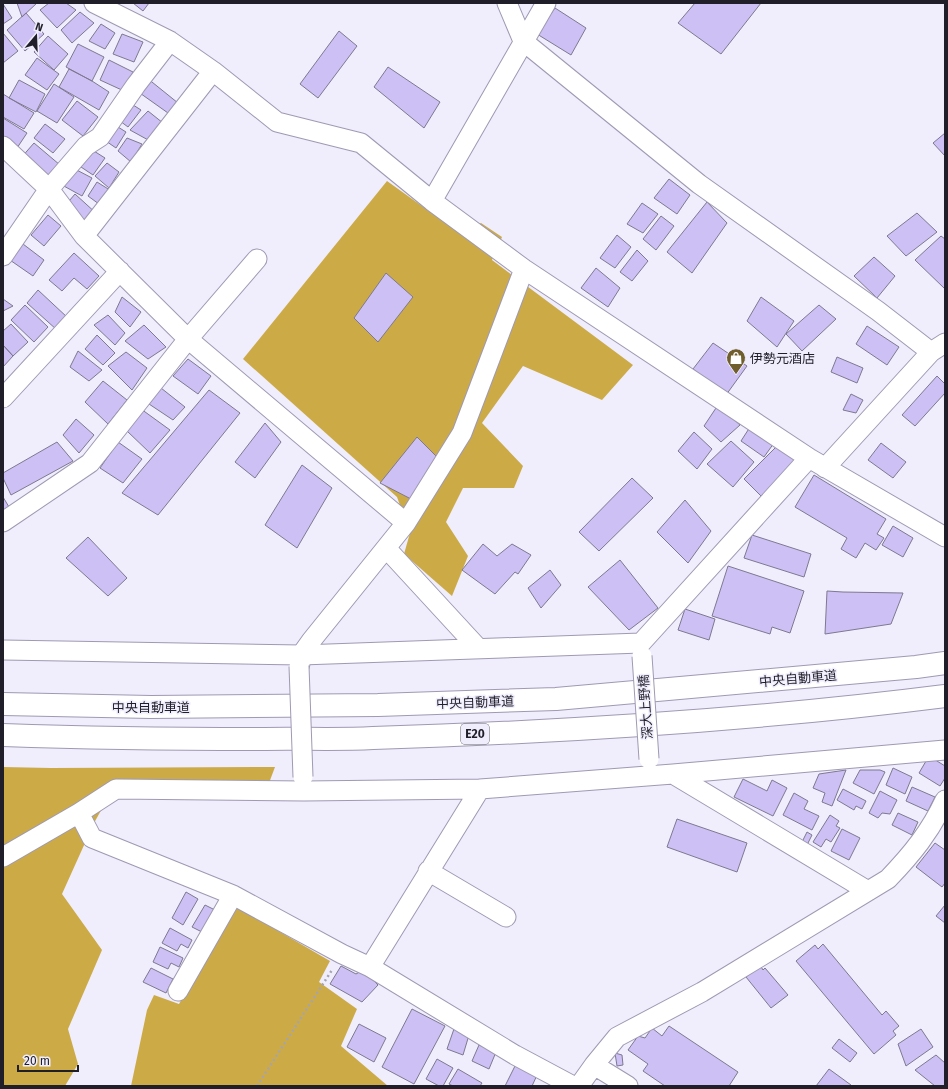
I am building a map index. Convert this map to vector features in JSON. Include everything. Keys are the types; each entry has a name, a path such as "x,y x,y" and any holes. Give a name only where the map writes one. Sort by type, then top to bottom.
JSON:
{"highway":[{"name":"中央自動車道","path":"3,704 151,707 378,705 556,699 909,668 945,663"},
{"name":"E20","path":"3,736 116,739 371,738 566,730 728,718 898,702 945,696"}],"street":[{"path":"94,3 170,41 213,71 276,122 361,143 432,201 524,269 809,458 945,537"},
{"path":"507,3 523,41 699,184 878,311 938,348 825,468"},
{"path":"432,201 546,3"},
{"path":"3,256 49,189 86,146 100,137 170,41"},
{"path":"84,236 213,71"},
{"path":"3,146 49,189 84,236 188,339 406,523"},
{"path":"3,522 90,462 188,339 257,259"},
{"path":"304,784 300,661 406,523 462,433 524,269"},
{"path":"3,398 120,271"},
{"path":"3,650 300,661 479,649 642,650 809,458"},
{"path":"386,548 479,649"},
{"name":"深大上野橋","path":"642,650 649,767"},
{"path":"3,700 60,706"},
{"path":"673,774 945,750"},
{"path":"3,857 79,813 116,789 304,784 480,789 649,767 673,774 868,891"},
{"path":"370,967 480,789"},
{"path":"579,1086 617,1037 702,992 888,879 927,833 945,800"},
{"path":"79,813 92,838 233,895 342,954 370,967 515,1055 573,1086"},
{"path":"428,871 506,918"},
{"path":"178,991 233,895"},
{"path":"594,1065 628,1086"}],"path":[{"path":"258,1086 342,954"}],"shaded area":[{"path":"387,181 461,234 481,223 502,237 492,260 633,365 602,400 523,366 482,423 523,466 514,488 463,488 446,522 468,556 452,596 404,554 410,533 397,497 243,359"},
{"path":"3,767 275,767 269,783 118,780 94,823 62,894 102,950 68,1029 78,1064 65,1086 3,1086"},
{"path":"234,905 330,961 319,982 357,1009 341,1046 388,1086 131,1086 147,1010 154,995 179,1004"}],"building":[{"path":"17,3 37,3 22,17"},
{"path":"49,3 66,3 76,10 57,28 40,10"},
{"path":"133,3 149,3 143,11"},
{"path":"695,3 761,3 721,54 678,23"},
{"path":"3,4 12,18 3,24"},
{"path":"555,8 586,28 571,55 537,34"},
{"path":"80,12 94,23 72,43 61,30"},
{"path":"26,13 44,34 25,51 7,30"},
{"path":"101,24 115,33 105,49 89,41"},
{"path":"339,31 357,46 318,98 300,84"},
{"path":"3,33 18,51 3,63"},
{"path":"122,34 143,42 134,62 113,54"},
{"path":"48,36 68,54 54,70 34,52"},
{"path":"78,44 104,57 92,81 66,67"},
{"path":"37,58 59,74 47,90 25,75"},
{"path":"109,60 133,72 124,91 100,80"},
{"path":"388,67 440,102 424,128 374,87"},
{"path":"69,69 109,92 99,110 59,87"},
{"path":"147,78 178,103 168,113 137,91"},
{"path":"19,80 45,94 36,112 9,98"},
{"path":"54,84 74,97 57,123 37,111"},
{"path":"3,94 34,113 24,129 3,117"},
{"path":"77,101 98,117 83,136 62,120"},
{"path":"130,103 141,110 128,127 116,118"},
{"path":"148,111 163,123 150,141 130,130"},
{"path":"3,118 27,133 17,148 3,140"},
{"path":"110,122 126,132 116,148 100,137"},
{"path":"45,124 65,139 53,153 34,138"},
{"path":"945,133 945,156 933,143"},
{"path":"127,138 142,144 131,162 118,151"},
{"path":"34,143 60,165 47,181 20,159"},
{"path":"86,146 105,158 93,175 75,163"},
{"path":"107,163 119,172 109,188 95,176"},
{"path":"71,167 92,178 82,196 62,185"},
{"path":"669,179 690,195 677,214 654,198"},
{"path":"97,182 113,192 103,207 88,196"},
{"path":"75,194 97,214 86,227 64,207"},
{"path":"707,202 727,223 692,273 667,252"},
{"path":"642,203 658,214 643,233 627,224"},
{"path":"917,213 937,232 906,256 887,236"},
{"path":"48,215 61,226 44,246 31,235"},
{"path":"661,216 674,226 656,250 643,239"},
{"path":"617,235 631,247 615,268 600,258"},
{"path":"941,236 945,239 945,289 915,260"},
{"path":"23,244 44,260 33,276 7,258"},
{"path":"637,250 648,261 632,281 620,272"},
{"path":"74,253 99,276 87,289 74,278 62,291 49,280"},
{"path":"874,257 895,276 877,298 854,276"},
{"path":"596,268 620,288 608,307 581,288"},
{"path":"386,273 413,297 378,342 354,318"},
{"path":"38,290 68,318 57,330 27,303"},
{"path":"122,297 141,312 130,327 115,312"},
{"path":"761,297 794,321 777,347 747,321"},
{"path":"3,299 13,306 3,311"},
{"path":"25,305 48,327 34,342 11,320"},
{"path":"819,305 836,319 802,351 786,334"},
{"path":"108,315 125,333 115,345 94,325"},
{"path":"11,324 28,342 13,356 3,345 3,331"},
{"path":"144,325 166,347 148,359 125,341"},
{"path":"867,326 899,347 887,365 856,344"},
{"path":"97,335 115,353 103,365 85,349"},
{"path":"713,343 747,366 726,395 693,369"},
{"path":"3,345 13,356 3,367"},
{"path":"78,351 102,370 89,381 70,367"},
{"path":"126,352 147,368 132,390 108,366"},
{"path":"837,357 863,368 857,383 831,372"},
{"path":"188,359 211,376 198,394 173,376"},
{"path":"937,376 945,384 945,393 915,426 902,415"},
{"path":"103,381 127,400 108,424 85,402"},
{"path":"161,388 185,407 173,420 149,404"},
{"path":"209,390 240,413 158,515 122,493"},
{"path":"851,394 863,400 856,413 843,410"},
{"path":"718,405 740,425 721,442 704,426"},
{"path":"141,409 170,430 150,453 127,431"},
{"path":"76,419 94,435 79,453 63,435"},
{"path":"265,423 281,442 255,478 235,462"},
{"path":"750,427 774,443 764,457 741,441"},
{"path":"694,432 712,449 697,469 678,451"},
{"path":"417,437 437,457 411,499 380,483"},
{"path":"731,441 754,462 733,487 707,464"},
{"path":"57,442 73,461 11,495 3,478 3,473"},
{"path":"118,442 142,459 123,483 100,468"},
{"path":"780,443 801,461 763,498 744,479"},
{"path":"881,443 906,462 893,478 868,460"},
{"path":"302,465 332,488 297,548 265,525"},
{"path":"814,475 886,519 877,534 884,538 876,550 865,543 856,558 841,549 847,538 795,507"},
{"path":"632,478 653,498 599,551 579,532"},
{"path":"3,497 9,507 3,511"},
{"path":"685,500 711,531 688,563 657,532"},
{"path":"893,526 913,538 903,557 882,545"},
{"path":"752,535 811,554 804,577 744,558"},
{"path":"88,537 127,578 108,596 66,558"},
{"path":"483,544 497,556 512,544 531,555 518,574 515,572 495,594 462,570"},
{"path":"620,560 658,608 629,630 588,587"},
{"path":"728,566 804,591 790,633 772,627 770,634 712,616"},
{"path":"550,570 561,585 541,608 528,588"},
{"path":"827,591 903,593 891,624 825,634"},
{"path":"685,609 715,619 709,640 678,630"},
{"path":"929,756 945,766 945,778 940,786 919,773"},
{"path":"893,768 912,777 905,794 886,785"},
{"path":"846,770 832,806 822,802 825,793 813,788 819,774"},
{"path":"860,770 880,770 885,772 874,794 853,783"},
{"path":"743,779 767,791 772,780 787,788 773,816 734,797"},
{"path":"912,787 935,797 928,811 906,801"},
{"path":"843,789 866,801 862,809 856,806 854,810 837,800"},
{"path":"880,791 897,800 890,814 882,813 878,818 869,813"},
{"path":"794,793 808,801 804,809 819,816 812,830 783,815"},
{"path":"898,813 918,822 912,835 892,825"},
{"path":"830,815 839,821 836,826 840,828 831,842 826,839 821,847 813,842"},
{"path":"677,819 747,843 737,872 667,847"},
{"path":"842,829 860,838 849,860 831,851"},
{"path":"807,832 812,835 807,845 802,842"},
{"path":"935,843 945,850 945,883 942,887 916,867"},
{"path":"186,892 198,899 183,925 172,918"},
{"path":"205,905 215,910 202,932 192,927"},
{"path":"945,905 945,923 936,916"},
{"path":"170,928 192,940 188,948 181,944 177,951 162,943"},
{"path":"823,944 882,1015 886,1011 899,1026 893,1031 896,1035 874,1054 796,961 815,945 818,949"},
{"path":"160,947 183,958 179,967 171,963 168,969 153,962"},
{"path":"760,965 763,970 765,968 788,995 771,1008 746,977"},
{"path":"341,966 356,974 363,970 378,985 362,1002 330,984"},
{"path":"151,968 173,979 166,993 143,982"},
{"path":"412,1009 445,1026 414,1084 382,1067"},
{"path":"359,1024 386,1038 374,1062 347,1047"},
{"path":"455,1026 469,1035 463,1055 447,1049"},
{"path":"669,1026 738,1072 729,1086 665,1086 643,1071 648,1064 628,1050 638,1036 645,1038 652,1028 662,1036"},
{"path":"921,1029 933,1047 906,1066 898,1044"},
{"path":"839,1039 857,1053 850,1062 832,1048"},
{"path":"479,1045 496,1052 489,1069 472,1061"},
{"path":"615,1053 622,1055 623,1065 617,1066"},
{"path":"936,1055 945,1063 945,1086 935,1086 915,1070"},
{"path":"437,1059 453,1068 443,1086 439,1086 426,1079"},
{"path":"517,1062 538,1073 532,1086 505,1086"},
{"path":"458,1069 482,1083 480,1086 453,1086 449,1084"},
{"path":"829,1069 851,1085 816,1086"}],"place":[{"name":"伊勢元酒店","path":"736,375"}]}
